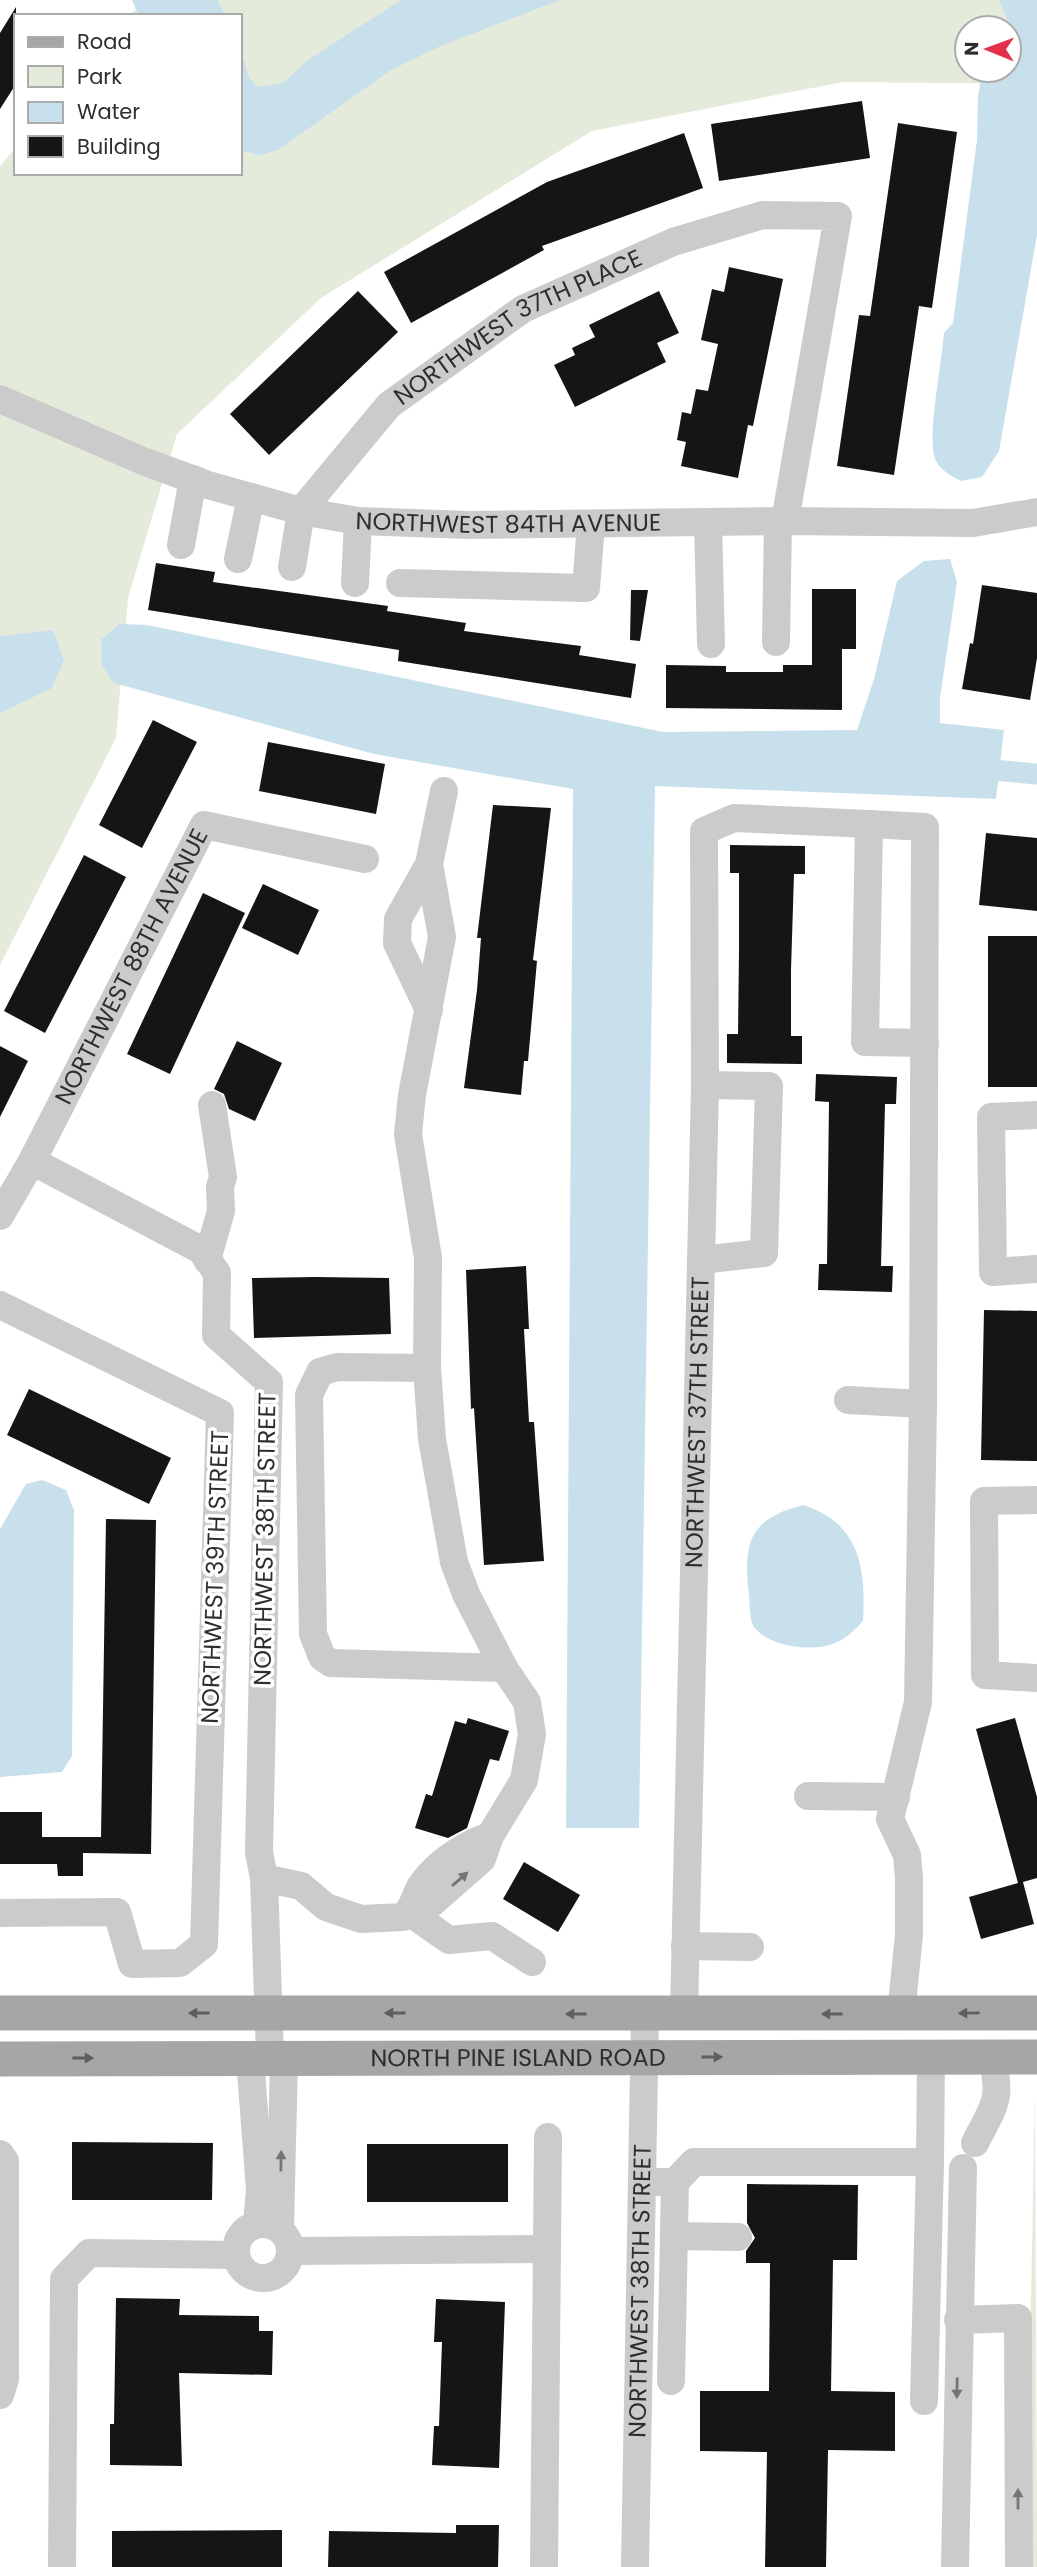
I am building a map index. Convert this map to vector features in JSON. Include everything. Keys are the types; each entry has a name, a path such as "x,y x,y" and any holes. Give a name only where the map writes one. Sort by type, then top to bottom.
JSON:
{"main road":[{"name":"NORTH PINE ISLAND ROAD","path":"0,2013 1037,2013"},
{"name":"NORTH PINE ISLAND ROAD","path":"0,2059 1037,2057"}],"street":[{"name":"NORTHWEST 37TH PLACE","path":"301,511 389,405 523,309 673,243 763,215 838,216 781,521"},
{"name":"NORTHWEST 84TH AVENUE","path":"0,399 49,423 193,480 301,511 359,521 591,524 781,521 973,523 1037,512"},
{"path":"181,545 193,480"},
{"path":"238,558 251,497"},
{"path":"292,567 301,511"},
{"path":"355,583 359,521"},
{"path":"776,642 781,521"},
{"path":"708,522 711,643"},
{"path":"400,583 586,588 591,524"},
{"path":"429,1010 397,943 398,919 429,864 444,791"},
{"name":"NORTHWEST 37TH STREET","path":"684,2014 705,1085 704,831 734,818 869,824"},
{"path":"901,2014 909,1935 909,1878 905,1847 890,1818 918,1702 923,1404 925,1043 925,827 869,824 865,1042 925,1043"},
{"name":"NORTHWEST 88TH AVENUE","path":"0,1216 32,1161 204,825 365,859"},
{"path":"264,1878 301,1886 326,1907 360,1919 403,1917 412,1908 421,1885 467,1843 490,1836 524,1780 531,1734 527,1702 504,1668 466,1594 454,1562 432,1438 427,1368 428,1258 408,1134 442,937 429,864"},
{"path":"701,1260 764,1254 769,1086 705,1085"},
{"path":"207,1260 221,1211 220,1187 223,1177 212,1105"},
{"path":"1037,1115 991,1117 993,1272 1037,1269"},
{"path":"32,1161 201,1250 207,1260"},
{"name":"NORTHWEST 38TH STREET","path":"207,1260 217,1273 216,1335 269,1382 259,1852 264,1878 268,2058 260,2190 276,2235"},
{"name":"NORTHWEST 39TH STREET","path":"0,1305 220,1413 204,1944 180,1963 132,1964 117,1912 0,1913"},
{"name":"NORTHWEST 38TH STREET","path":"427,1368 337,1367 320,1372 309,1395 313,1634 322,1657 331,1663 504,1668"},
{"path":"848,1400 923,1404"},
{"path":"1037,1500 984,1501 985,1675 1037,1678"},
{"path":"808,1796 895,1797"},
{"path":"412,1908 449,1940 492,1936 532,1962"},
{"path":"685,1946 750,1947"},
{"name":"NORTHWEST 38TH STREET","path":"635,2567 645,2014"},
{"path":"955,2567 958,2320 969,2156 998,2098 999,2087 992,2056"},
{"path":"924,2401 931,2058"},
{"path":"544,2567 548,2137"},
{"path":"0,2154 5,2161 5,2379 0,2395"},
{"path":"671,2381 675,2182 694,2162 930,2162"},
{"path":"642,2182 675,2182"},
{"path":"276,2235 286,2267 279,2274 261,2279 244,2272 236,2255 239,2238 276,2235 547,2249"},
{"path":"674,2236 738,2237"},
{"path":"62,2567 64,2279 89,2253 236,2255"},
{"path":"958,2320 1018,2318 1018,2567"}],"green space":[{"path":"145,0 1037,0 1037,84 1023,84 1023,14 953,14 953,83 843,82 592,131 321,298 177,434 128,598 116,738 0,965 0,166 14,149 14,175 242,175 242,14 131,14"},
{"path":"1035,2089 1037,2567 1026,2567"}],"water":[{"path":"132,0 217,0 225,14 138,14"},
{"path":"401,0 560,0 443,45 391,70 278,150 259,155 242,151 242,53 248,76 257,87 283,83 308,60"},
{"path":"999,0 1037,0 1037,235 999,451 982,477 961,481 944,471 936,460 933,444 934,414 944,333 953,323 977,140 980,84 1023,84 1023,14 1005,14"},
{"path":"950,559 957,582 940,698 940,723 1004,730 996,799 655,786 639,1828 566,1828 573,789 374,754 114,683 102,666 101,640 119,624 147,625 663,732 857,730 874,679 897,581 924,561"},
{"path":"53,630 64,660 52,688 0,713 0,636"},
{"path":"42,1480 66,1490 74,1510 72,1756 62,1772 0,1777 0,1529 26,1484"},
{"path":"803,1505 837,1523 848,1536 856,1550 863,1583 863,1621 843,1639 822,1647 796,1647 772,1640 754,1627 750,1616 747,1562 753,1536 760,1526 771,1518"}],"building":[{"path":"16,7 14,87 0,109 0,33"},
{"path":"862,101 870,158 719,181 711,124"},
{"path":"898,123 957,132 932,308 919,306 894,475 837,466 859,315 870,316"},
{"path":"684,133 703,188 542,246 544,250 411,323 384,272 547,182"},
{"path":"729,267 783,279 753,426 748,425 738,478 681,466 686,442 677,440 682,412 691,414 696,389 708,391 718,344 701,340 712,289 724,292"},
{"path":"358,291 398,332 269,455 230,414"},
{"path":"659,291 679,333 657,343 666,362 575,407 554,365 575,355 572,348 595,337 589,325"},
{"path":"156,563 215,572 213,582 388,606 387,611 466,623 464,631 581,646 579,655 636,664 631,698 398,661 399,650 148,610"},
{"path":"982,585 1037,593 1037,658 1030,700 962,689 970,643 973,644"},
{"path":"812,589 856,589 856,649 842,649 842,710 666,708 666,665 726,666 726,672 783,672 783,665 812,665"},
{"path":"631,590 648,590 640,641 630,640"},
{"path":"153,720 197,742 142,848 99,825"},
{"path":"268,742 385,764 376,814 259,791"},
{"path":"493,805 551,808 533,960 537,961 528,1061 524,1061 521,1095 464,1088 477,990 481,938 477,938"},
{"path":"986,833 1037,838 1037,911 979,905"},
{"path":"730,845 805,846 805,874 794,874 791,970 791,1036 802,1036 802,1064 727,1063 727,1034 738,1034 739,873 730,873"},
{"path":"84,855 126,877 45,1033 4,1011"},
{"path":"263,884 319,910 298,955 242,928"},
{"path":"203,893 245,913 170,1074 127,1054"},
{"path":"988,936 1037,936 1037,1087 988,1087"},
{"path":"237,1041 282,1063 255,1121 229,1109 224,1094 214,1089"},
{"path":"0,1046 28,1061 0,1117"},
{"path":"816,1074 897,1077 896,1104 885,1104 881,1266 893,1266 892,1292 818,1290 819,1264 827,1264 829,1102 815,1101"},
{"path":"526,1266 529,1329 524,1329 529,1422 534,1422 544,1561 484,1565 474,1408 471,1409 466,1270"},
{"path":"252,1278 389,1278 391,1334 254,1338"},
{"path":"984,1310 1037,1311 1037,1461 981,1460"},
{"path":"29,1389 171,1458 149,1504 7,1435"},
{"path":"106,1519 156,1520 151,1854 83,1853 83,1876 58,1876 57,1864 0,1864 0,1812 42,1812 42,1837 101,1837"},
{"path":"468,1718 509,1731 499,1761 490,1759 467,1828 448,1838 415,1828 426,1794 432,1796 455,1721 466,1724"},
{"path":"1015,1718 1037,1797 1037,1878 1023,1882 1034,1924 981,1939 969,1897 1018,1883 976,1729"},
{"path":"524,1862 580,1895 558,1932 503,1899"},
{"path":"72,2142 213,2143 212,2200 72,2200"},
{"path":"367,2144 508,2144 508,2202 367,2202"},
{"path":"747,2184 858,2185 857,2260 833,2260 831,2391 895,2392 895,2451 828,2450 826,2567 765,2567 767,2452 700,2451 700,2391 769,2391 770,2263 746,2263 746,2251 755,2238 747,2223"},
{"path":"116,2298 180,2299 179,2315 259,2316 259,2331 273,2331 272,2375 179,2373 182,2466 110,2465 110,2424 114,2424"},
{"path":"436,2299 505,2302 499,2468 432,2465 434,2426 439,2426 442,2342 434,2342"},
{"path":"456,2525 499,2525 498,2567 328,2567 329,2531 456,2533"},
{"path":"282,2530 282,2567 112,2567 112,2531"}],"waterway":[{"path":"970,768 1037,774"}]}
